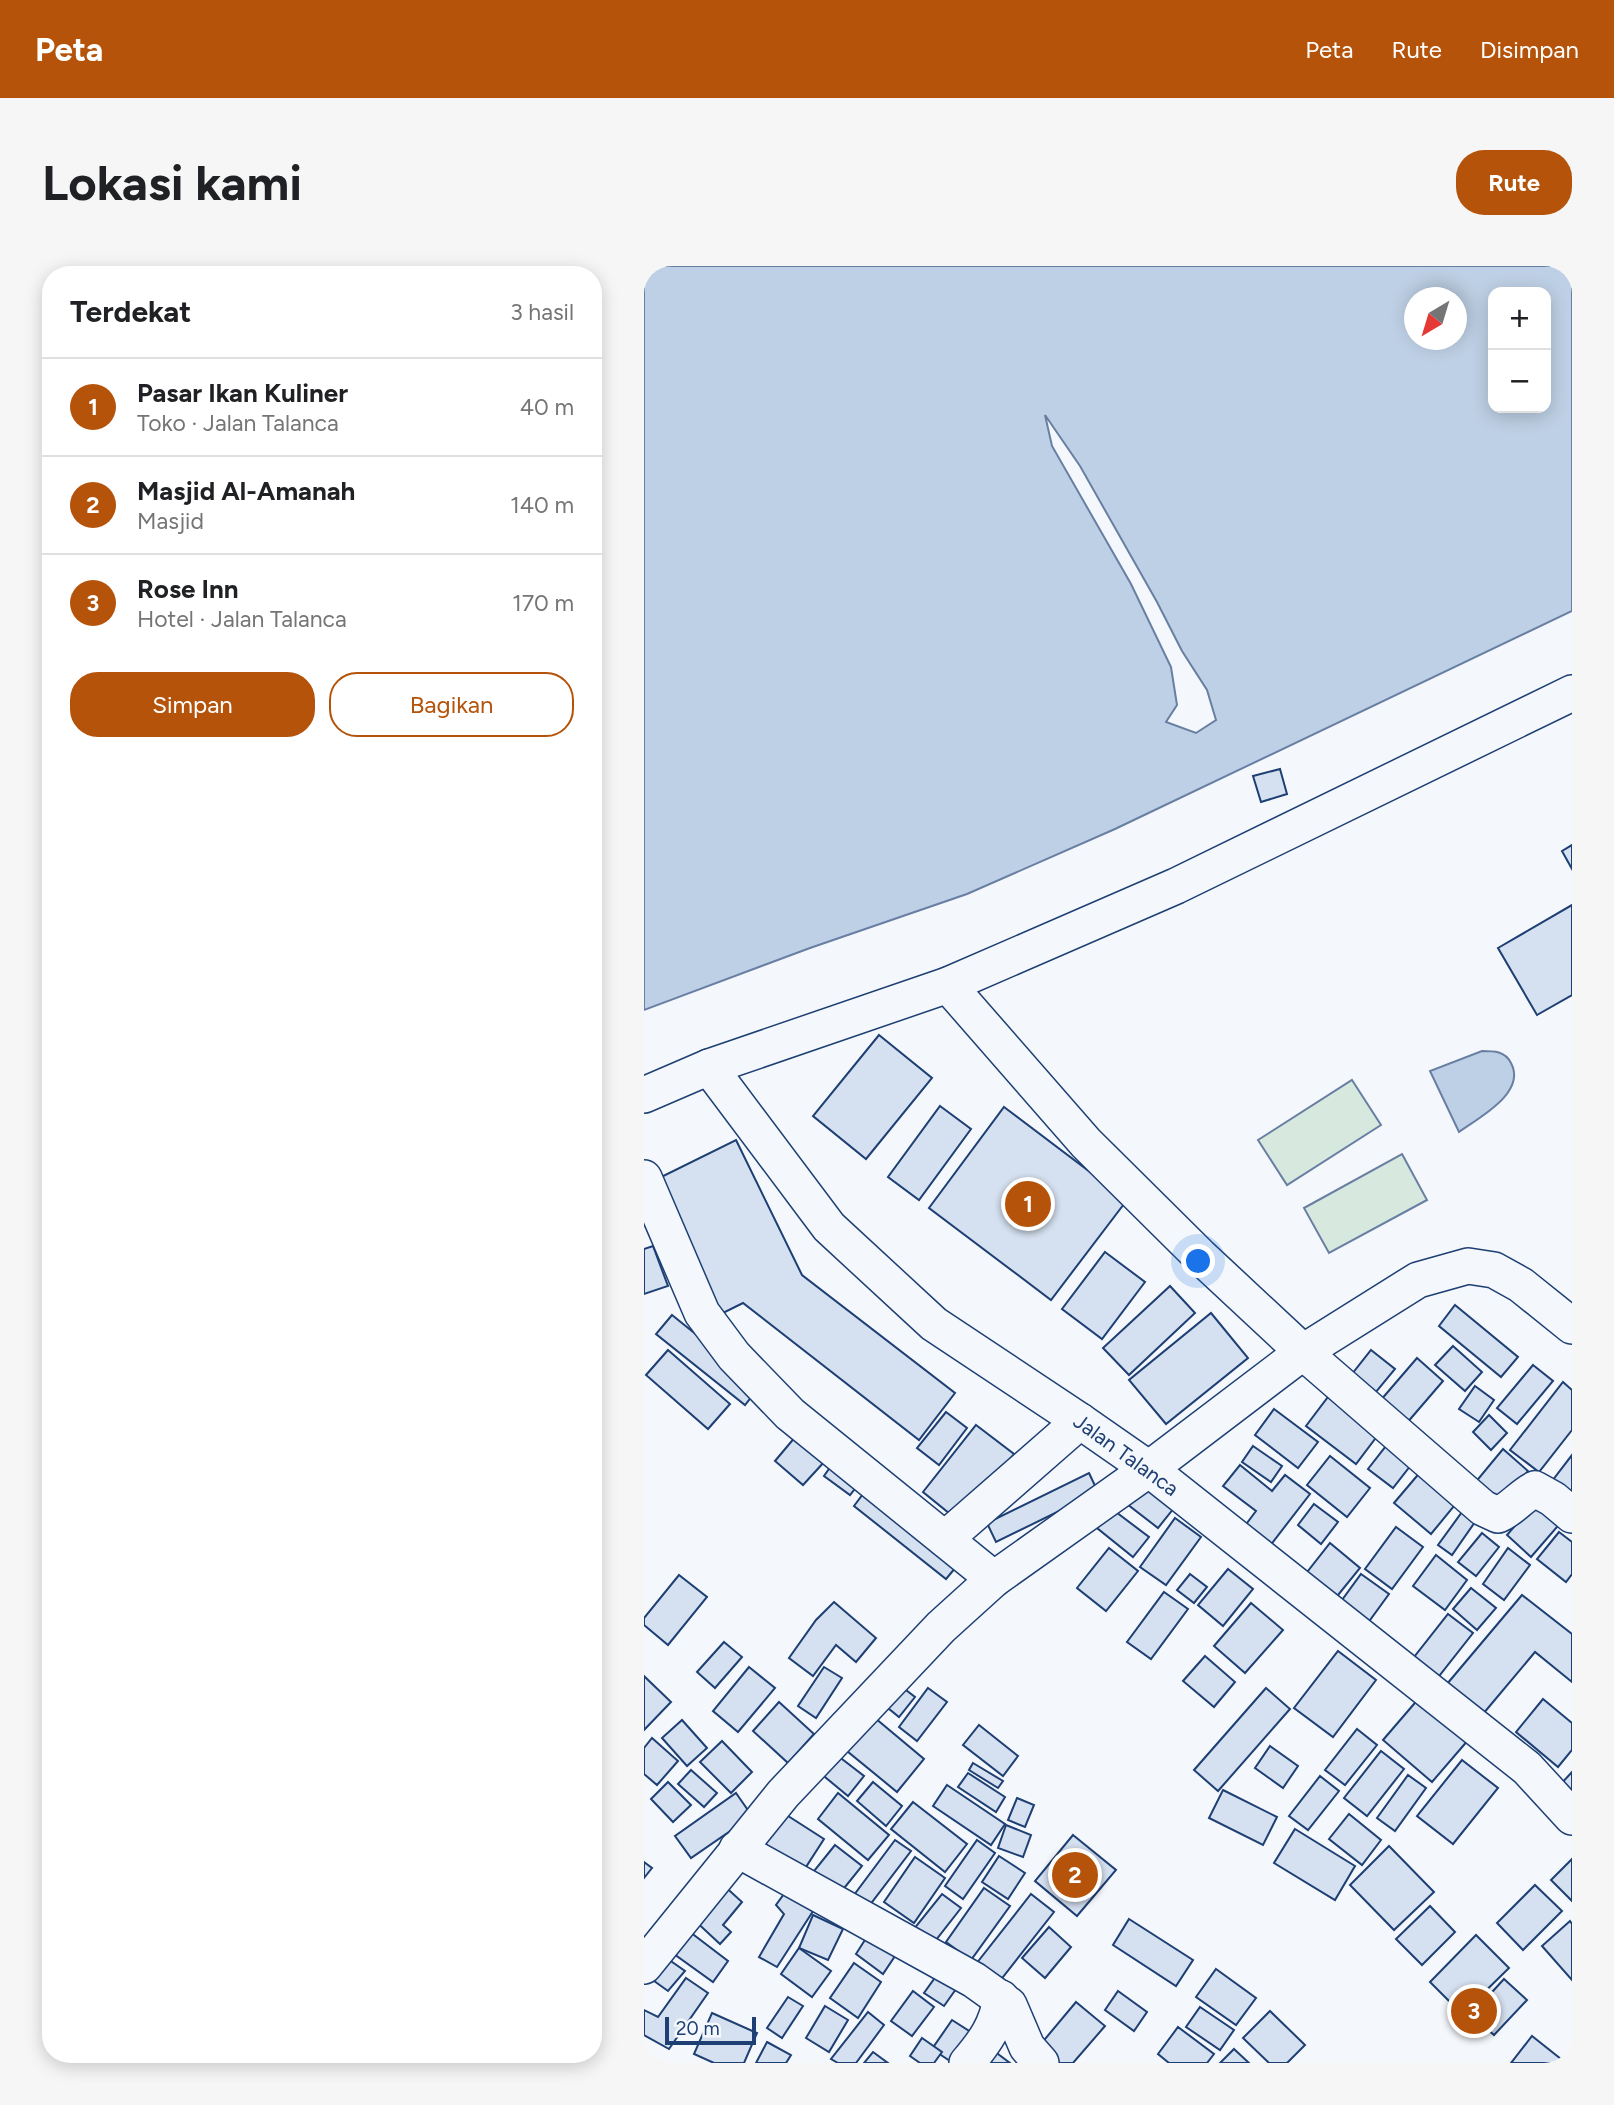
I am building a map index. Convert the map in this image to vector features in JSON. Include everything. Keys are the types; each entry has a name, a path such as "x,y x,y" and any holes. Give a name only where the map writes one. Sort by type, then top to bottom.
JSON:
{"street":[{"path":"644,1095 709,1067 948,985 1176,886 1572,692"},
{"path":"948,985 1086,1143 1200,1256 1303,1352 1491,1513 1503,1514 1517,1500 1535,1489 1553,1499 1572,1515"},
{"name":"Jalan Talanca","path":"709,1067 828,1227 934,1324 1149,1469 1527,1769 1572,1817"},
{"path":"644,1178 702,1313 734,1356 790,1414 994,1578"},
{"path":"644,1966 783,1794 941,1627 994,1578 1149,1469 1303,1352 1418,1280 1468,1266 1494,1270 1521,1285 1572,1326"},
{"path":"945,1539 1080,1421"},
{"path":"737,1849 974,1980 1001,1998 1014,2014 1027,2047 1041,2063"},
{"path":"967,2063 987,2039 999,2016 1001,1998"}],"shaded area":[{"path":"1352,1080 1381,1125 1287,1185 1258,1140"},
{"path":"1402,1154 1427,1200 1329,1253 1304,1208"}],"water":[{"path":"644,266 1572,266 1572,611 1115,829 967,894 810,948 644,1010"},
{"path":"1482,1051 1499,1052 1509,1059 1514,1074 1512,1084 1498,1104 1459,1132 1430,1071"}],"pier":[{"path":"1045,415 1080,466 1182,651 1207,690 1216,720 1196,733 1166,722 1177,705 1171,667 1131,584 1052,446"}],"building":[{"path":"1280,769 1287,794 1261,802 1253,776"},
{"path":"1572,845 1572,869 1562,851"},
{"path":"1572,905 1572,995 1537,1015 1498,948"},
{"path":"879,1035 932,1078 866,1159 813,1116"},
{"path":"940,1106 971,1129 919,1200 888,1177"},
{"path":"1004,1107 1127,1200 1051,1300 929,1208"},
{"path":"736,1140 802,1275 955,1393 919,1440 743,1303 713,1318 647,1184"},
{"path":"653,1246 668,1286 644,1294 644,1249"},
{"path":"1105,1252 1145,1282 1102,1339 1062,1309"},
{"path":"1170,1286 1195,1313 1129,1375 1103,1348"},
{"path":"1455,1305 1518,1357 1501,1377 1439,1326"},
{"path":"1211,1313 1248,1358 1166,1424 1129,1380"},
{"path":"672,1315 760,1386 745,1405 656,1334"},
{"path":"1453,1346 1482,1372 1465,1391 1435,1365"},
{"path":"668,1350 730,1404 708,1429 646,1375"},
{"path":"1371,1350 1395,1369 1376,1392 1352,1374"},
{"path":"1417,1358 1443,1381 1400,1431 1374,1408"},
{"path":"1533,1365 1553,1381 1517,1424 1497,1408"},
{"path":"1563,1382 1572,1390 1572,1430 1539,1472 1510,1450"},
{"path":"1475,1386 1494,1400 1479,1422 1459,1409"},
{"path":"1331,1393 1381,1431 1356,1464 1306,1426"},
{"path":"1274,1409 1318,1442 1298,1468 1255,1435"},
{"path":"946,1412 967,1428 939,1465 917,1448"},
{"path":"1489,1415 1507,1433 1491,1450 1473,1432"},
{"path":"976,1425 1014,1454 960,1522 923,1492"},
{"path":"796,1436 825,1461 803,1485 775,1461"},
{"path":"1253,1446 1282,1466 1271,1482 1242,1462"},
{"path":"1386,1446 1411,1465 1393,1488 1368,1469"},
{"path":"1503,1449 1528,1471 1495,1511 1469,1490"},
{"path":"1572,1455 1572,1490 1566,1498 1549,1485"},
{"path":"838,1456 865,1476 850,1495 824,1476"},
{"path":"1330,1456 1370,1488 1347,1517 1307,1485"},
{"path":"1240,1465 1272,1491 1285,1475 1310,1494 1266,1551 1241,1531 1256,1511 1223,1486"},
{"path":"1422,1470 1459,1500 1431,1534 1394,1503"},
{"path":"1089,1473 1098,1492 996,1542 987,1523"},
{"path":"1147,1478 1178,1503 1158,1528 1127,1504"},
{"path":"869,1486 962,1560 946,1579 854,1506"},
{"path":"1538,1499 1563,1520 1531,1557 1507,1535"},
{"path":"1314,1504 1338,1522 1321,1544 1298,1525"},
{"path":"1112,1509 1149,1537 1133,1557 1097,1528"},
{"path":"1462,1512 1475,1522 1452,1555 1438,1545"},
{"path":"1175,1518 1201,1537 1166,1585 1140,1567"},
{"path":"1396,1527 1423,1547 1392,1589 1365,1569"},
{"path":"1559,1532 1572,1542 1572,1574 1566,1582 1537,1559"},
{"path":"1482,1533 1499,1547 1476,1576 1458,1562"},
{"path":"1330,1543 1360,1568 1334,1600 1304,1576"},
{"path":"1109,1548 1138,1571 1106,1611 1077,1588"},
{"path":"1508,1548 1530,1565 1504,1600 1483,1584"},
{"path":"1436,1555 1467,1580 1445,1610 1413,1586"},
{"path":"1228,1569 1253,1589 1223,1626 1198,1605"},
{"path":"1190,1574 1207,1587 1194,1603 1177,1590"},
{"path":"1361,1574 1389,1594 1362,1631 1334,1611"},
{"path":"679,1575 707,1597 668,1645 644,1625 644,1618"},
{"path":"1471,1588 1496,1608 1477,1630 1453,1609"},
{"path":"1164,1592 1188,1609 1151,1659 1127,1642"},
{"path":"1522,1595 1572,1634 1572,1682 1535,1652 1483,1714 1447,1684"},
{"path":"834,1602 876,1638 856,1662 836,1645 813,1676 789,1658 816,1620"},
{"path":"1251,1603 1283,1630 1245,1673 1214,1646"},
{"path":"1448,1614 1473,1633 1432,1685 1407,1666"},
{"path":"724,1642 742,1657 715,1688 697,1672"},
{"path":"1338,1651 1376,1680 1333,1737 1294,1708"},
{"path":"1205,1656 1235,1682 1214,1707 1183,1681"},
{"path":"749,1667 775,1688 738,1732 713,1711"},
{"path":"824,1667 842,1678 816,1718 798,1706"},
{"path":"644,1676 671,1702 644,1730"},
{"path":"898,1684 915,1697 899,1717 883,1704"},
{"path":"928,1688 947,1702 917,1741 899,1727"},
{"path":"1266,1688 1290,1709 1218,1791 1194,1770"},
{"path":"1420,1697 1469,1739 1432,1782 1383,1740"},
{"path":"1543,1699 1572,1723 1572,1750 1558,1767 1516,1732"},
{"path":"779,1702 814,1734 788,1763 753,1731"},
{"path":"875,1718 924,1759 897,1792 847,1751"},
{"path":"682,1720 707,1748 687,1766 662,1738"},
{"path":"979,1725 1018,1756 1003,1776 963,1745"},
{"path":"1357,1729 1377,1745 1345,1785 1325,1770"},
{"path":"652,1738 678,1761 657,1785 644,1774 644,1748"},
{"path":"722,1741 752,1772 731,1793 700,1762"},
{"path":"1270,1746 1298,1766 1283,1788 1255,1768"},
{"path":"829,1749 864,1776 848,1796 814,1768"},
{"path":"1381,1751 1404,1769 1367,1816 1344,1798"},
{"path":"1462,1760 1498,1788 1453,1844 1417,1816"},
{"path":"973,1763 1003,1781 998,1788 969,1770"},
{"path":"691,1770 717,1793 704,1807 678,1784"},
{"path":"1572,1772 1572,1798 1559,1786"},
{"path":"968,1773 1005,1797 996,1812 958,1787"},
{"path":"1408,1775 1426,1788 1395,1831 1377,1818"},
{"path":"1320,1776 1339,1791 1308,1830 1289,1816"},
{"path":"668,1782 691,1805 673,1822 651,1799"},
{"path":"873,1782 902,1806 886,1826 857,1801"},
{"path":"947,1785 1005,1824 991,1845 933,1806"},
{"path":"1223,1790 1277,1817 1263,1845 1209,1818"},
{"path":"736,1793 752,1816 691,1858 675,1836"},
{"path":"838,1793 889,1835 868,1860 818,1819"},
{"path":"1017,1798 1034,1805 1025,1827 1008,1820"},
{"path":"913,1802 967,1844 945,1872 891,1829"},
{"path":"785,1814 824,1839 804,1870 765,1844"},
{"path":"1349,1814 1381,1840 1362,1865 1329,1839"},
{"path":"1006,1825 1031,1835 1023,1857 998,1848"},
{"path":"1295,1829 1355,1866 1335,1900 1274,1863"},
{"path":"1073,1835 1116,1870 1077,1916 1035,1881"},
{"path":"895,1840 911,1851 869,1906 854,1895"},
{"path":"977,1840 995,1853 963,1899 945,1886"},
{"path":"835,1845 862,1866 841,1892 814,1871"},
{"path":"1389,1846 1434,1892 1394,1930 1350,1885"},
{"path":"999,1856 1025,1873 1008,1899 982,1882"},
{"path":"915,1857 945,1878 914,1923 884,1902"},
{"path":"1572,1859 1572,1901 1551,1880"},
{"path":"644,1862 652,1868 644,1878"},
{"path":"720,1882 742,1902 723,1925 731,1932 720,1944 692,1918"},
{"path":"1535,1885 1562,1911 1523,1950 1497,1923"},
{"path":"789,1887 817,1905 777,1967 759,1957 784,1914 776,1905"},
{"path":"984,1888 1010,1906 971,1960 946,1942"},
{"path":"942,1894 961,1908 932,1945 913,1930"},
{"path":"1031,1894 1054,1912 999,1982 976,1964"},
{"path":"1430,1906 1455,1932 1422,1965 1396,1939"},
{"path":"813,1915 843,1929 828,1960 799,1948"},
{"path":"1129,1919 1193,1960 1176,1986 1113,1945"},
{"path":"1570,1921 1572,1924 1572,1980 1542,1946"},
{"path":"1049,1927 1071,1947 1045,1978 1022,1958"},
{"path":"690,1932 728,1961 713,1982 674,1954"},
{"path":"870,1932 899,1950 883,1974 856,1954"},
{"path":"1476,1935 1509,1968 1462,2014 1430,1982"},
{"path":"799,1948 831,1971 812,1997 781,1974"},
{"path":"665,1957 685,1971 668,1991 650,1978"},
{"path":"854,1963 881,1982 858,2018 830,1998"},
{"path":"942,1968 961,1982 944,2006 924,1993"},
{"path":"1216,1969 1256,1998 1236,2025 1196,1997"},
{"path":"686,1978 708,1993 669,2049 644,2035 644,2010 658,2017"},
{"path":"1504,1979 1527,2000 1494,2035 1471,2015"},
{"path":"913,1991 934,2007 912,2036 891,2021"},
{"path":"1118,1991 1147,2012 1134,2031 1105,2010"},
{"path":"788,1997 803,2006 782,2038 767,2028"},
{"path":"1076,2002 1105,2026 1073,2063 1050,2063 1035,2051"},
{"path":"825,2006 848,2020 829,2052 806,2038"},
{"path":"1200,2007 1234,2030 1220,2050 1186,2027"},
{"path":"1270,2011 1305,2045 1287,2063 1269,2063 1243,2038"},
{"path":"868,2012 884,2025 856,2063 838,2063 831,2059"},
{"path":"712,2013 757,2033 744,2063 714,2063 694,2054"},
{"path":"952,2020 974,2034 953,2063 932,2049"},
{"path":"1178,2027 1214,2054 1207,2063 1169,2063 1158,2054"},
{"path":"1532,2036 1566,2063 1511,2063"},
{"path":"922,2038 942,2052 934,2063 920,2063 910,2056"},
{"path":"767,2042 791,2055 786,2063 756,2063"},
{"path":"1234,2049 1249,2063 1220,2063"},
{"path":"994,2051 1010,2063 984,2063"},
{"path":"873,2052 888,2063 864,2063"}],"place":[{"name":"Pasar Ikan Kuliner","path":"1028,1204"},
{"name":"Masjid Al-Amanah","path":"1075,1875"},
{"name":"Rose Inn","path":"1474,2011"}]}
